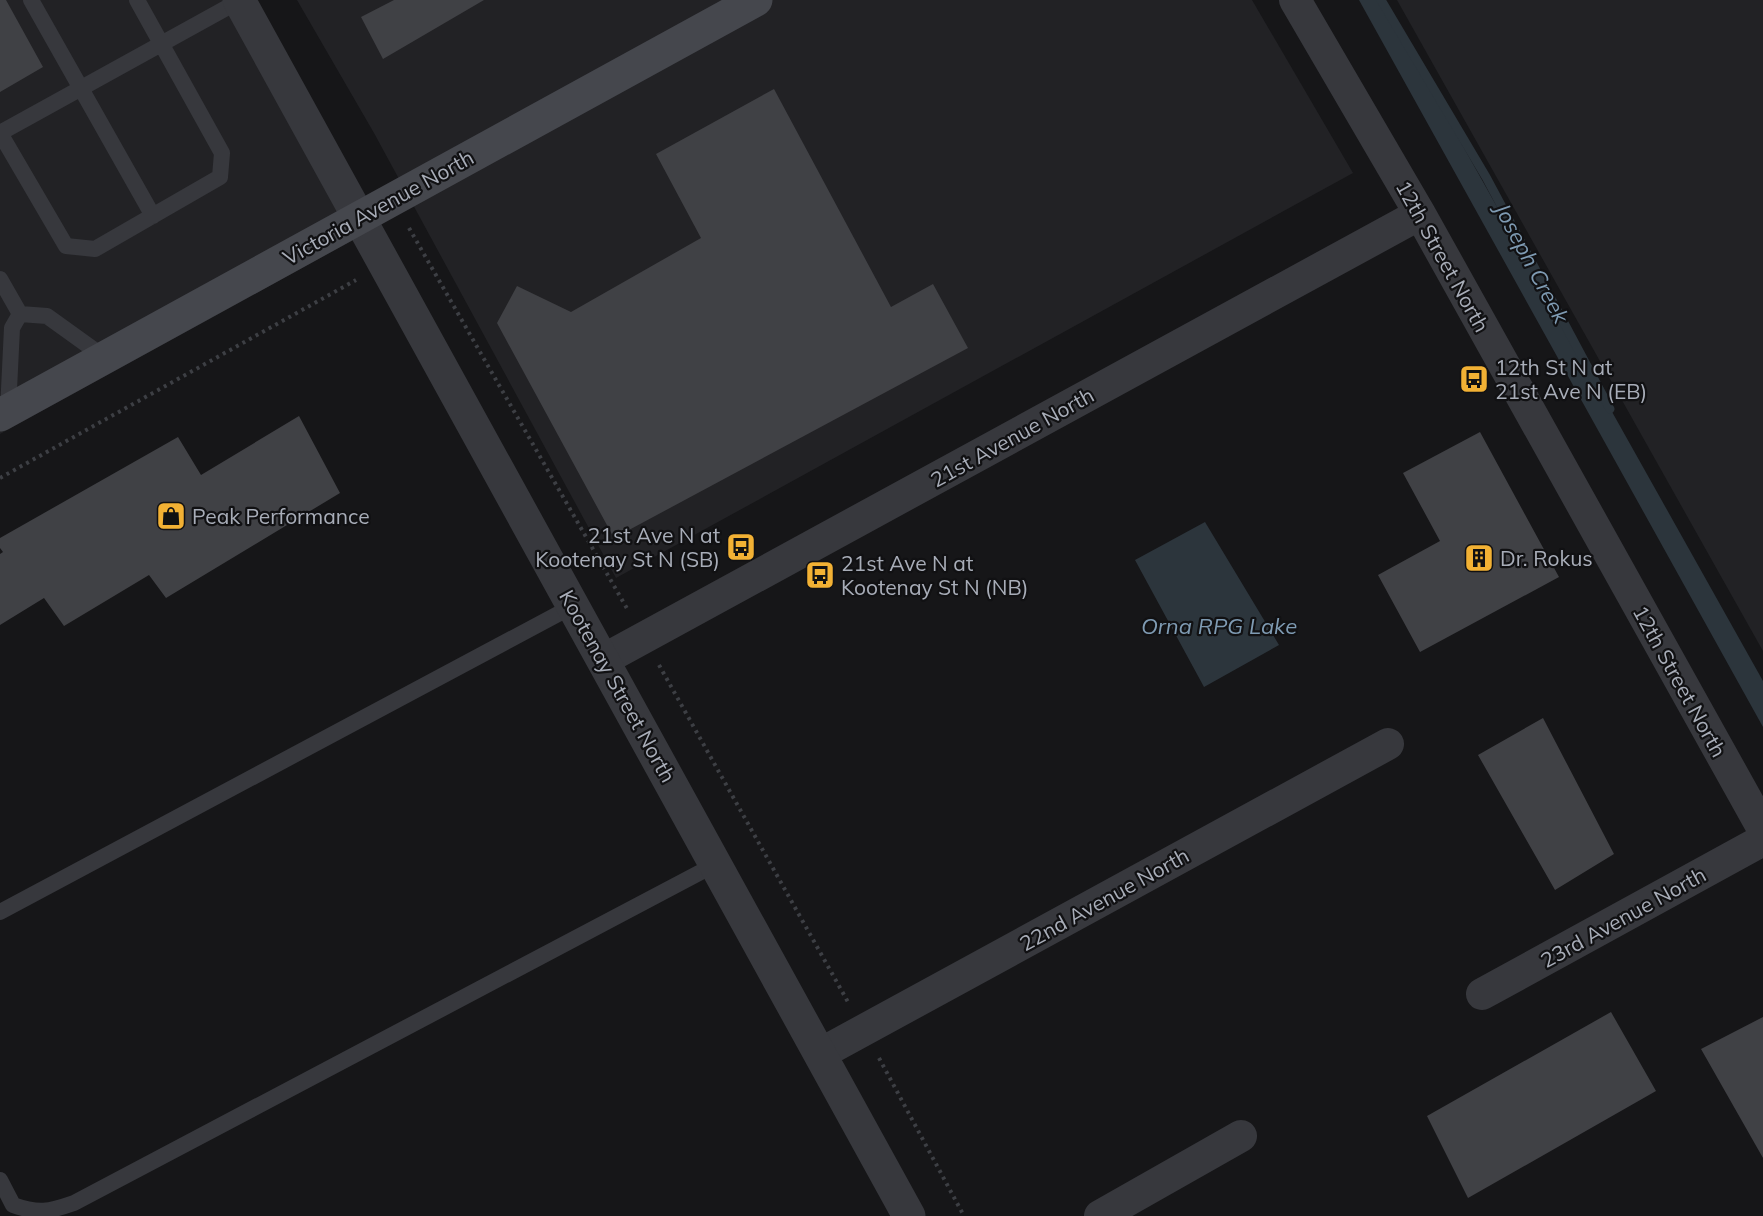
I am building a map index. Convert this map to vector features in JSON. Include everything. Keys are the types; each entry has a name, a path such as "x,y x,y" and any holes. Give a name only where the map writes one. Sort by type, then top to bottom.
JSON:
{"main road":[{"name":"Victoria Avenue North","path":"4,412 756,0"}],"street":[{"name":"Kootenay Street North","path":"239,0 357,218 909,1216"},
{"name":"12th Street North","path":"1295,0 1420,214 1763,829"},
{"name":"21st Avenue North","path":"603,660 1420,214"},
{"name":"22nd Avenue North","path":"820,1054 1388,744"},
{"name":"23rd Avenue North","path":"1482,994 1763,840"},
{"path":"1100,1216 1241,1136"}],"lane":[{"path":"31,0 153,216"},
{"path":"137,0 162,44 222,153 220,177 94,249 66,246 0,133 162,44 239,0"},
{"path":"0,279 20,314"},
{"path":"20,314 47,316 104,357"},
{"path":"4,412 12,328 20,314"},
{"path":"0,912 573,606"},
{"path":"0,1180 13,1205 33,1212 54,1210 74,1203 716,864"}],"path":[{"path":"392,198 644,638 864,1030 964,1216"},
{"path":"0,478 419,244"}],"shaded area":[{"path":"0,0 242,0 366,233 0,434"},
{"path":"297,0 1252,0 1353,173 616,578 374,133"},
{"path":"1397,0 1763,0 1763,651 1723,580"}],"water":[{"path":"1359,0 1381,0 1763,681 1763,727"},
{"name":"Orna RPG Lake","path":"1205,522 1279,645 1204,687 1135,560"}],"building":[{"path":"0,0 6,0 43,67 0,92"},
{"path":"394,0 484,0 383,59 361,17"},
{"path":"774,89 891,307 933,284 968,348 614,538 497,323 517,286 571,312 701,238 656,154"},
{"name":"Peak Performance","path":"299,416 340,493 166,598 149,575 64,626 44,598 0,625 0,554 3,552 0,548 0,538 178,437 201,475"},
{"name":"Dr. Rokus","path":"1480,432 1559,577 1420,652 1378,575 1440,541 1403,473"},
{"path":"1543,718 1614,854 1555,890 1478,755"},
{"path":"1611,1012 1656,1091 1468,1198 1427,1116"},
{"path":"1763,1017 1763,1158 1701,1049"}],"waterway":[{"name":"Joseph Creek","path":"1381,0 1486,177 1610,409"}],"place":[{"name":"12th St N at 21st Ave N (EB)","path":"1474,379"},
{"name":"Peak Performance","path":"171,516"},
{"name":"21st Ave N at Kootenay St N (SB)","path":"741,547"},
{"name":"Dr. Rokus","path":"1479,558"},
{"name":"21st Ave N at Kootenay St N (NB)","path":"820,575"}]}
